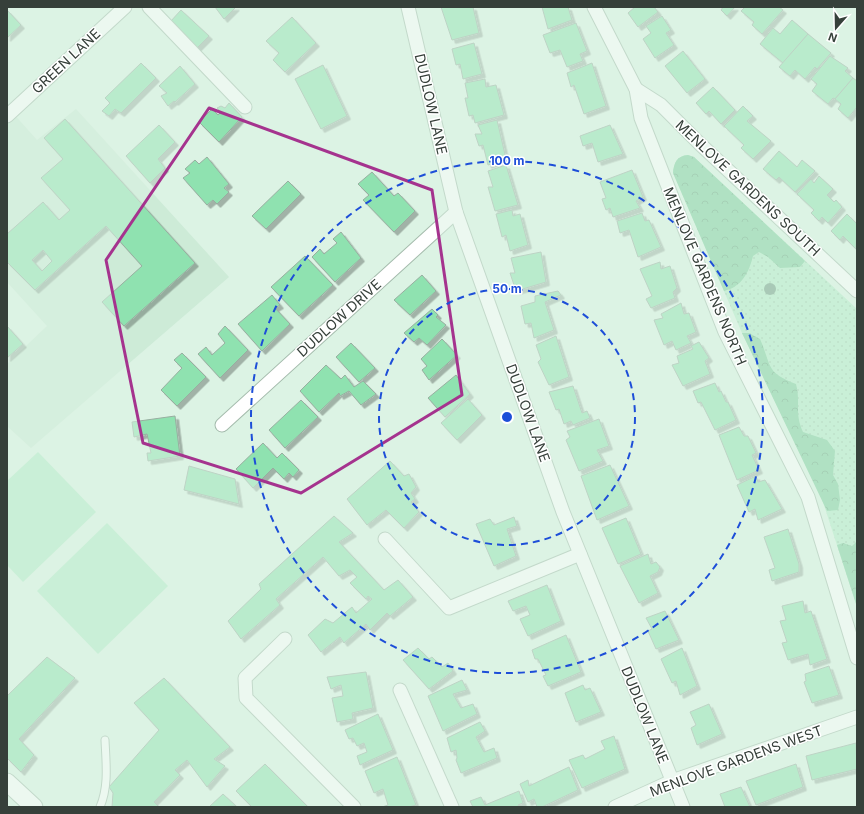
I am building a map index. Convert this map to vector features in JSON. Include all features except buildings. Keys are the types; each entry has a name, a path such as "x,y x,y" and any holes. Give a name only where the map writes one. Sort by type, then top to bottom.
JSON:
{"street":[{"name":"GREEN LANE","path":"7,116 125,7"},
{"path":"149,7 245,107"},
{"name":"DUDLOW LANE","path":"408,7 456,212 563,512 683,807"},
{"name":"MENLOVE GARDENS NORTH","path":"594,7 636,89 641,118 725,332 808,497 857,658"},
{"name":"MENLOVE GARDENS SOUTH","path":"636,89 661,105 700,144 857,291"},
{"name":"DUDLOW DRIVE","path":"222,425 456,212"},
{"path":"385,539 450,608 580,554"},
{"path":"285,639 245,678 246,698 354,807"},
{"path":"400,690 452,807"},
{"name":"MENLOVE GARDENS WEST","path":"615,807 672,781 857,717"},
{"path":"7,782 34,807"}],"lane":[{"path":"100,807 105,797 106,786 105,740"}],"highlighted area":[{"path":"209,108 432,190 462,395 301,493 143,443 106,260"}],"shaded area":[{"path":"76,109 229,277 31,448 7,426 7,364 47,326 7,282 7,116 12,112 37,140"}],"green space":[{"path":"688,155 694,157 857,309 857,607 822,499 742,333 673,173 677,160"},
{"path":"688,155 694,157 805,261 800,267 780,268 768,257 759,252 753,256 744,278 736,286 724,291 673,173 677,160"},
{"path":"742,333 749,333 760,339 768,362 774,372 786,380 796,384 798,413 803,432 827,440 835,451 833,475 838,484 840,500 838,510 827,511"},
{"path":"38,452 96,512 23,582 7,565 7,481"},
{"path":"107,523 168,586 98,654 37,591"},
{"path":"857,541 857,607 837,545 843,543 852,546"}]}
